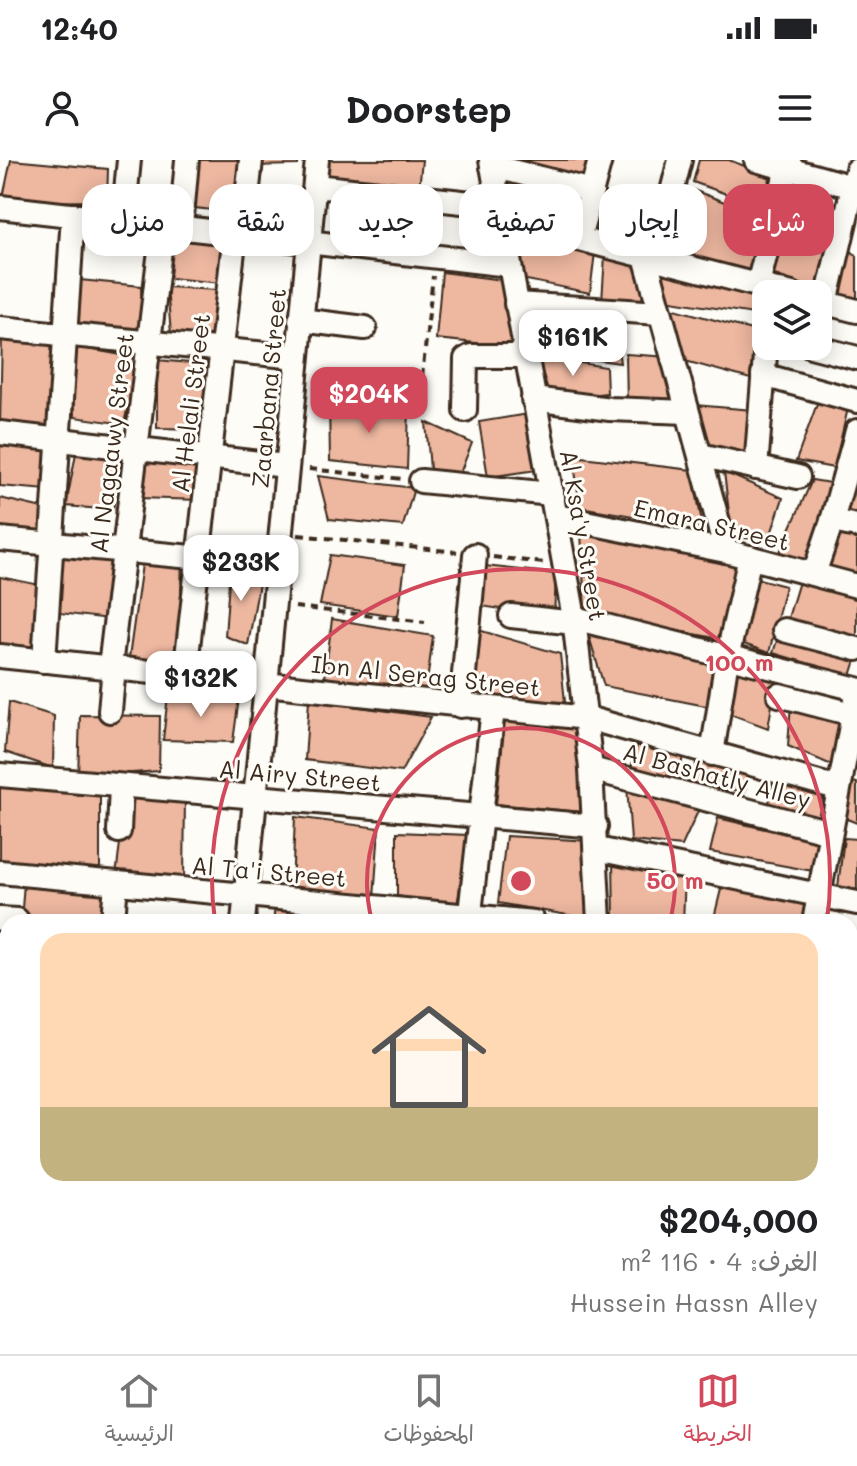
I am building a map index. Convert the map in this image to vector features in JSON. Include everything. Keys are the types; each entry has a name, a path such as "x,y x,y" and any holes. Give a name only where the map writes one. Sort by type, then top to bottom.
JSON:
{"street":[{"path":"127,184 129,160"},
{"name":"Al Nagaawy Street","path":"182,184 187,160"},
{"name":"Al Helali Street","path":"247,184 251,160"},
{"name":"Zaarbana Street","path":"314,194 317,160"},
{"path":"583,224 600,160"},
{"path":"680,160 650,257 660,313 726,551"},
{"path":"756,160 855,179 828,280"},
{"path":"492,163 592,191"},
{"name":"Al Ksa'y Street","path":"492,163 495,184"},
{"path":"774,280 788,164"},
{"path":"315,186 459,207"},
{"path":"0,207 82,216"},
{"path":"44,661 73,215"},
{"path":"583,240 752,284"},
{"name":"Al Nagaawy Street","path":"110,711 123,551 151,343 167,256"},
{"name":"Al Helali Street","path":"185,674 236,256"},
{"name":"Zaarbana Street","path":"244,914 307,256"},
{"path":"435,256 509,265"},
{"name":"Al Ksa'y Street","path":"507,256 574,620 587,718 596,826 599,914"},
{"path":"516,304 660,313"},
{"path":"832,305 857,311"},
{"path":"300,320 365,328"},
{"path":"0,328 297,357"},
{"path":"832,351 857,358"},
{"path":"465,410 466,359 471,356 526,356"},
{"path":"756,468 764,360"},
{"path":"763,375 857,401"},
{"path":"533,399 610,409 687,412"},
{"path":"814,574 857,431"},
{"path":"0,433 286,466"},
{"path":"700,455 798,477"},
{"name":"Emara Street","path":"421,481 553,505 857,586"},
{"path":"832,521 857,526"},
{"path":"0,539 277,565"},
{"path":"461,706 475,555"},
{"path":"712,754 727,658 750,557"},
{"path":"511,616 574,620 727,658 855,699"},
{"path":"784,630 857,649"},
{"name":"Ibn Al Serag Street","path":"0,656 587,718 837,788"},
{"path":"779,695 855,699"},
{"path":"815,914 855,699"},
{"path":"471,914 493,709"},
{"name":"Al Bashatly Alley","path":"591,769 830,832"},
{"name":"Al Airy Street","path":"0,775 596,826"},
{"path":"119,831 121,786"},
{"path":"597,849 857,903"},
{"name":"Al Ta'i Street","path":"0,872 423,914"},
{"path":"113,914 116,883"}],"path":[{"path":"293,389 409,403 415,401 420,395 435,256"},
{"path":"286,466 421,481"},
{"path":"280,532 564,565"},
{"path":"273,604 425,622"}],"building":[{"path":"11,160 108,169 108,184 82,184 82,201 2,202"},
{"path":"199,160 238,160 238,184 209,184 209,210 195,208"},
{"path":"253,160 298,160 298,165 252,166"},
{"path":"327,160 422,160 420,184 372,184 325,179"},
{"path":"520,160 591,160 585,181 520,164"},
{"path":"699,160 729,160 771,176 768,184 723,184 723,193 707,187 707,184 693,182"},
{"path":"707,195 723,201 723,256 758,256 757,272 684,260 684,256 707,256"},
{"path":"193,241 209,243 209,256 222,256 221,283 170,278 170,256 193,256"},
{"path":"583,249 595,252 590,293 517,278 515,256 583,256"},
{"path":"849,249 857,256 857,307 833,297"},
{"path":"605,256 640,261 643,304 602,301"},
{"path":"773,256 833,256 826,280 789,280 769,273"},
{"path":"665,267 752,294 752,314 659,299"},
{"path":"442,272 502,280 517,347 436,339"},
{"path":"80,280 141,286 142,333 78,323"},
{"path":"167,287 216,290 212,335 171,334"},
{"path":"671,308 752,330 752,360 756,360 754,380 678,359"},
{"path":"539,310 614,319 620,363 529,350"},
{"path":"2,333 59,342 48,426 0,425"},
{"path":"72,346 138,358 124,424 74,417"},
{"path":"626,354 669,357 679,406 627,405"},
{"path":"537,356 606,367 607,393 551,399"},
{"path":"157,360 211,365 203,429 157,428"},
{"path":"329,401 409,409 407,469 330,461"},
{"path":"818,401 849,404 834,468 796,461"},
{"path":"694,405 753,410 752,462 703,453"},
{"path":"528,414 537,470 488,477 479,422"},
{"path":"426,422 472,443 458,478 430,469"},
{"path":"0,440 49,445 47,490 0,486"},
{"path":"76,453 121,454 113,510 66,506"},
{"path":"573,456 692,470 703,528 580,507"},
{"path":"144,459 203,465 200,500 138,498"},
{"path":"724,472 783,498 769,540 732,537"},
{"path":"318,476 414,488 403,526 329,519"},
{"path":"812,480 836,484 805,561 779,554"},
{"path":"857,481 857,518 843,514"},
{"path":"0,498 51,510 44,539 0,534"},
{"path":"835,530 857,534 857,577 828,571"},
{"path":"581,531 739,562 720,639 585,613"},
{"path":"58,551 115,556 109,619 51,612"},
{"path":"330,555 405,565 398,616 320,605"},
{"path":"143,557 182,559 179,664 128,665"},
{"path":"485,566 556,574 554,617 481,606"},
{"path":"230,567 261,572 248,645 225,636"},
{"path":"801,575 857,591 857,639 787,621"},
{"path":"0,577 45,586 37,651 0,648"},
{"path":"752,577 785,586 769,653 741,643"},
{"path":"332,619 433,636 425,698 325,677"},
{"path":"475,629 560,654 565,702 475,700"},
{"path":"588,633 719,663 711,707 604,686"},
{"path":"779,634 857,657 851,676 773,653"},
{"path":"731,669 776,682 768,728 725,712"},
{"path":"168,695 239,698 233,742 163,740"},
{"path":"309,700 431,717 401,772 305,760"},
{"path":"9,702 54,716 53,768 5,752"},
{"path":"791,702 840,721 836,767 788,746"},
{"path":"80,715 160,716 159,771 78,777"},
{"path":"505,721 578,728 592,813 496,804"},
{"path":"638,742 683,754 678,788 630,772"},
{"path":"696,763 750,769 745,792 690,784"},
{"path":"774,779 823,794 818,818 769,803"},
{"path":"848,781 857,783 857,823 842,817"},
{"path":"0,784 100,791 100,874 0,865"},
{"path":"627,786 699,809 682,846 631,841"},
{"path":"126,793 185,796 184,882 116,876"},
{"path":"295,817 379,828 374,899 292,888"},
{"path":"718,818 820,842 813,871 710,852"},
{"path":"397,832 468,835 457,906 397,896"},
{"path":"506,836 591,841 597,914 562,914 498,903"},
{"path":"844,838 857,839 857,890 838,887"},
{"path":"613,860 685,875 683,914 614,914"},
{"path":"723,881 808,904 805,914 715,914"},
{"path":"24,882 112,891 111,914 22,914"},
{"path":"275,907 350,914 274,914"}]}
